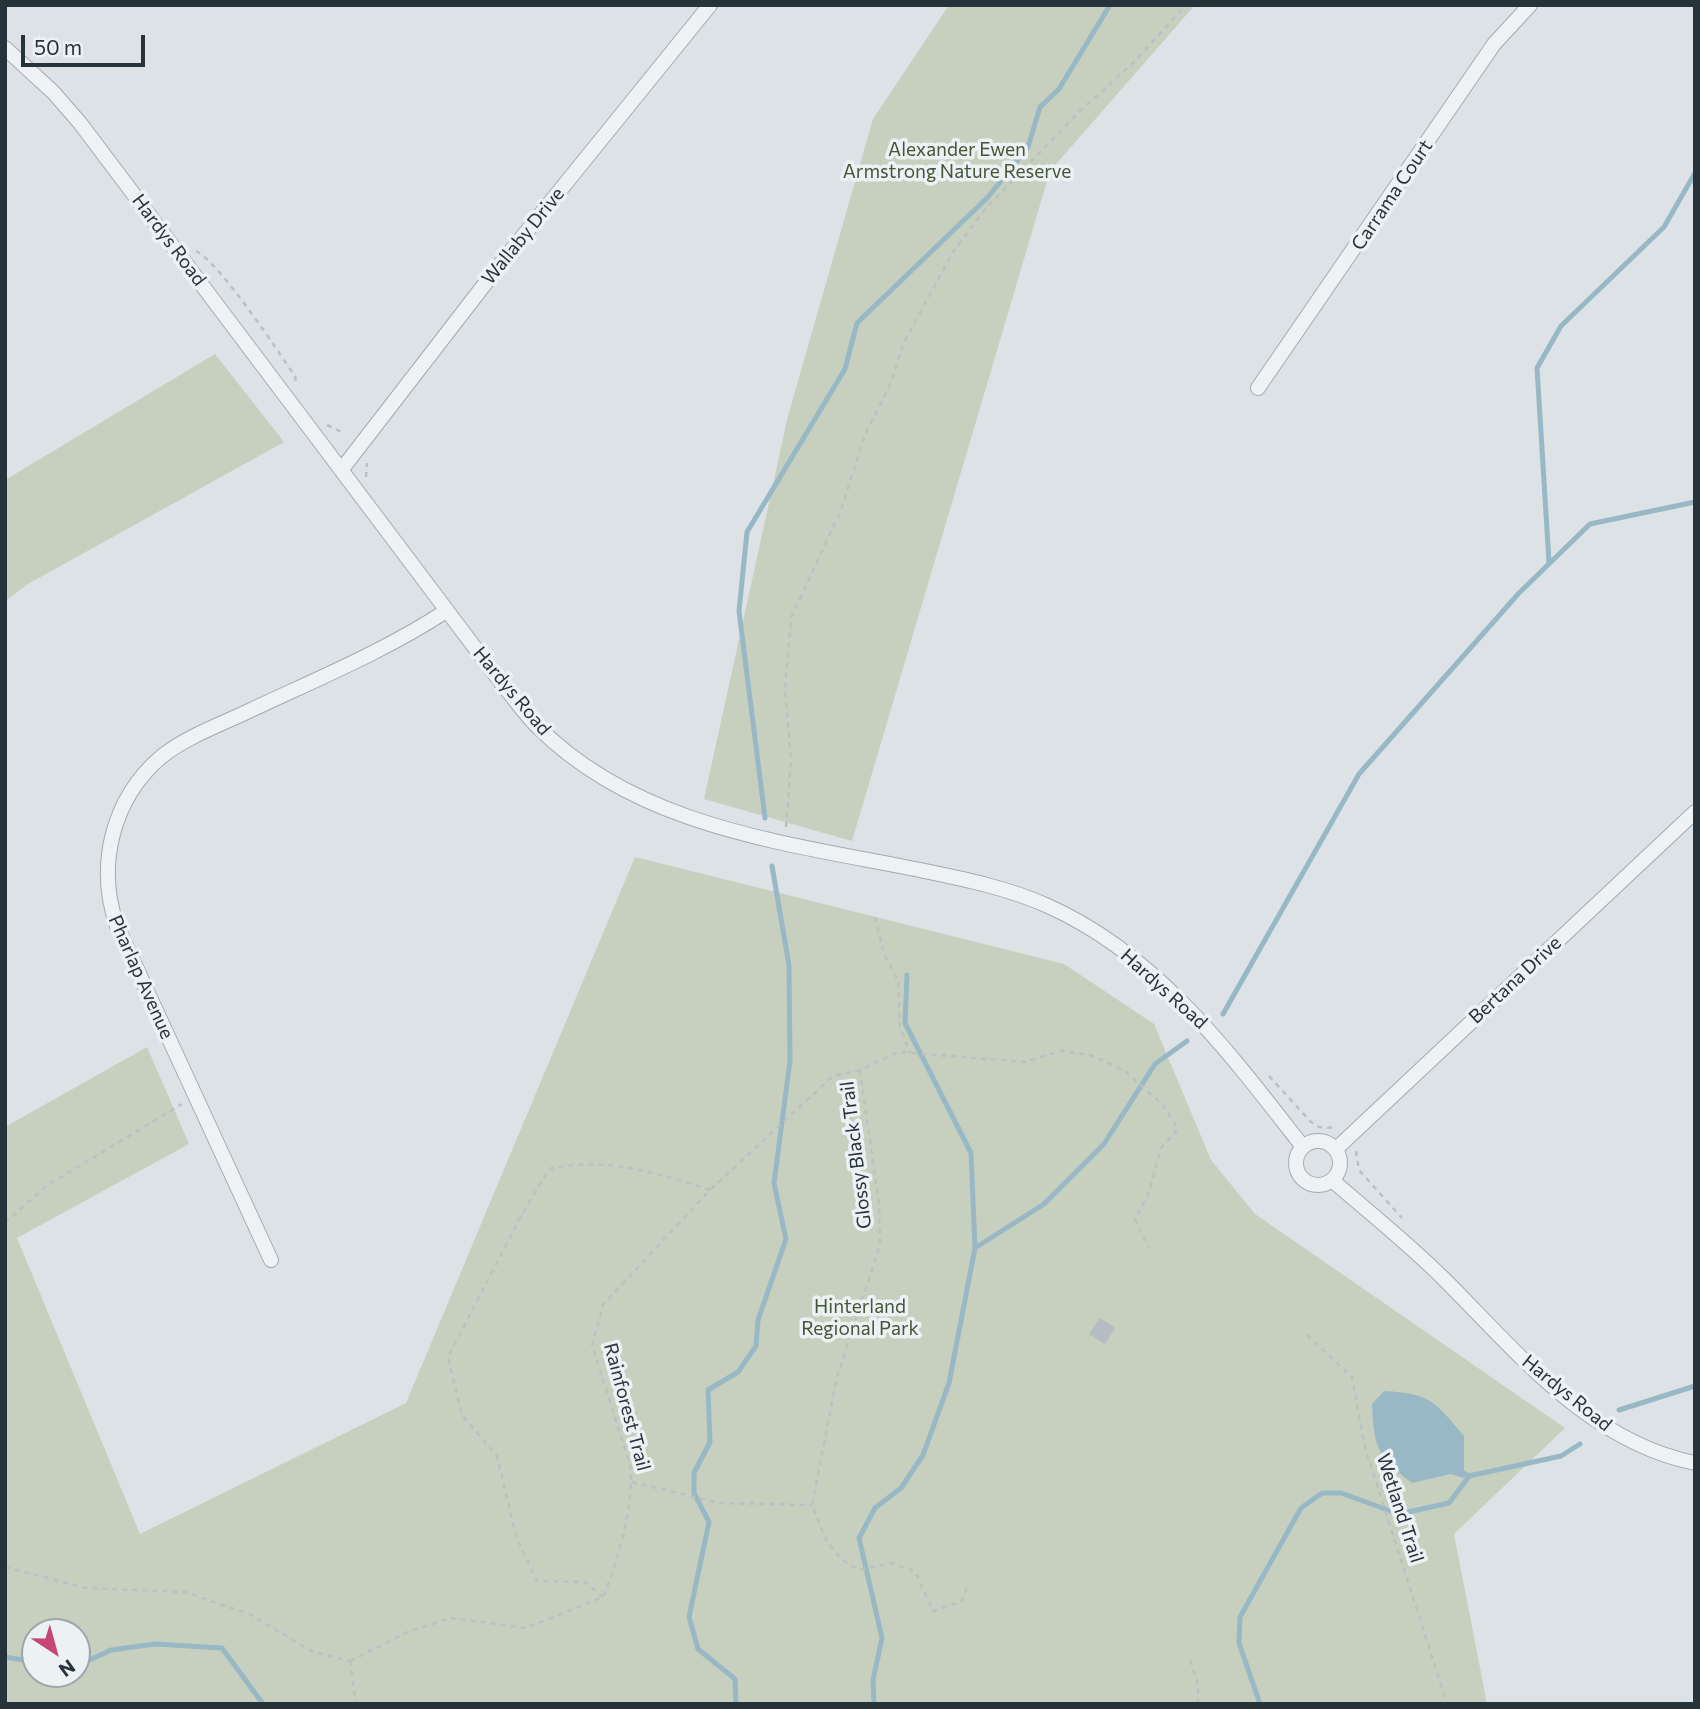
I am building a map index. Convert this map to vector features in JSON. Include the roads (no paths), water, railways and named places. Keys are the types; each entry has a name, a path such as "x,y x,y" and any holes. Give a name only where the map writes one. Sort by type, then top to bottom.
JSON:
{"street":[{"name":"Wallaby Drive","path":"342,470 498,267 710,5"},
{"name":"Carrama Court","path":"1258,388 1494,44 1530,5"},
{"name":"Hardys Road","path":"5,48 53,92 80,123 446,611 536,726 569,754 619,787 665,810 711,825 990,886 1047,905 1089,927 1131,956 1215,1036 1303,1147"},
{"name":"Pharlap Avenue","path":"271,1260 194,1097 109,905 107,882 111,838 124,803 149,769 186,741 405,638 446,611"},
{"name":"Bertana Drive","path":"1336,1149 1695,812"},
{"path":"1324,1141 1336,1149 1341,1165 1333,1181 1318,1186 1302,1180 1296,1163 1303,1147 1324,1141"},
{"name":"Hardys Road","path":"1333,1181 1443,1278 1535,1371 1578,1408 1632,1442 1695,1463"}],"water":[{"path":"1384,1391 1422,1397 1431,1401 1446,1415 1464,1436 1464,1478 1451,1474 1412,1483 1384,1458 1376,1441 1372,1404"}],"waterway":[{"path":"765,818 739,611 747,532 845,369 857,323 988,197 1028,147 1040,107 1059,89 1110,5"},
{"path":"1549,562 1537,368 1561,326 1664,227 1695,173"},
{"path":"1223,1014 1359,774 1519,593 1590,524 1695,502"},
{"path":"736,1704 735,1679 698,1649 689,1617 709,1522 694,1493 694,1473 710,1442 708,1390 738,1372 756,1346 758,1320 786,1239 774,1183 790,1061 789,965 772,866"},
{"path":"874,1704 873,1680 882,1638 859,1538 875,1508 901,1488 923,1455 949,1383 975,1248 971,1153 905,1023 907,975"},
{"path":"975,1248 1044,1204 1104,1144 1155,1064 1187,1041"},
{"path":"1619,1410 1695,1386"},
{"path":"1458,1470 1469,1476 1561,1456 1580,1444"},
{"path":"1260,1704 1239,1643 1240,1617 1301,1508 1322,1493 1341,1493 1399,1514 1449,1503 1469,1476"},
{"path":"91,1659 111,1650 155,1644 222,1648 263,1704"},
{"path":"5,1657 21,1660"}],"park label":[{"name":"Alexander Ewen Armstrong Nature Reserve","path":"957,161"},
{"name":"Hinterland Regional Park","path":"860,1318"}]}
